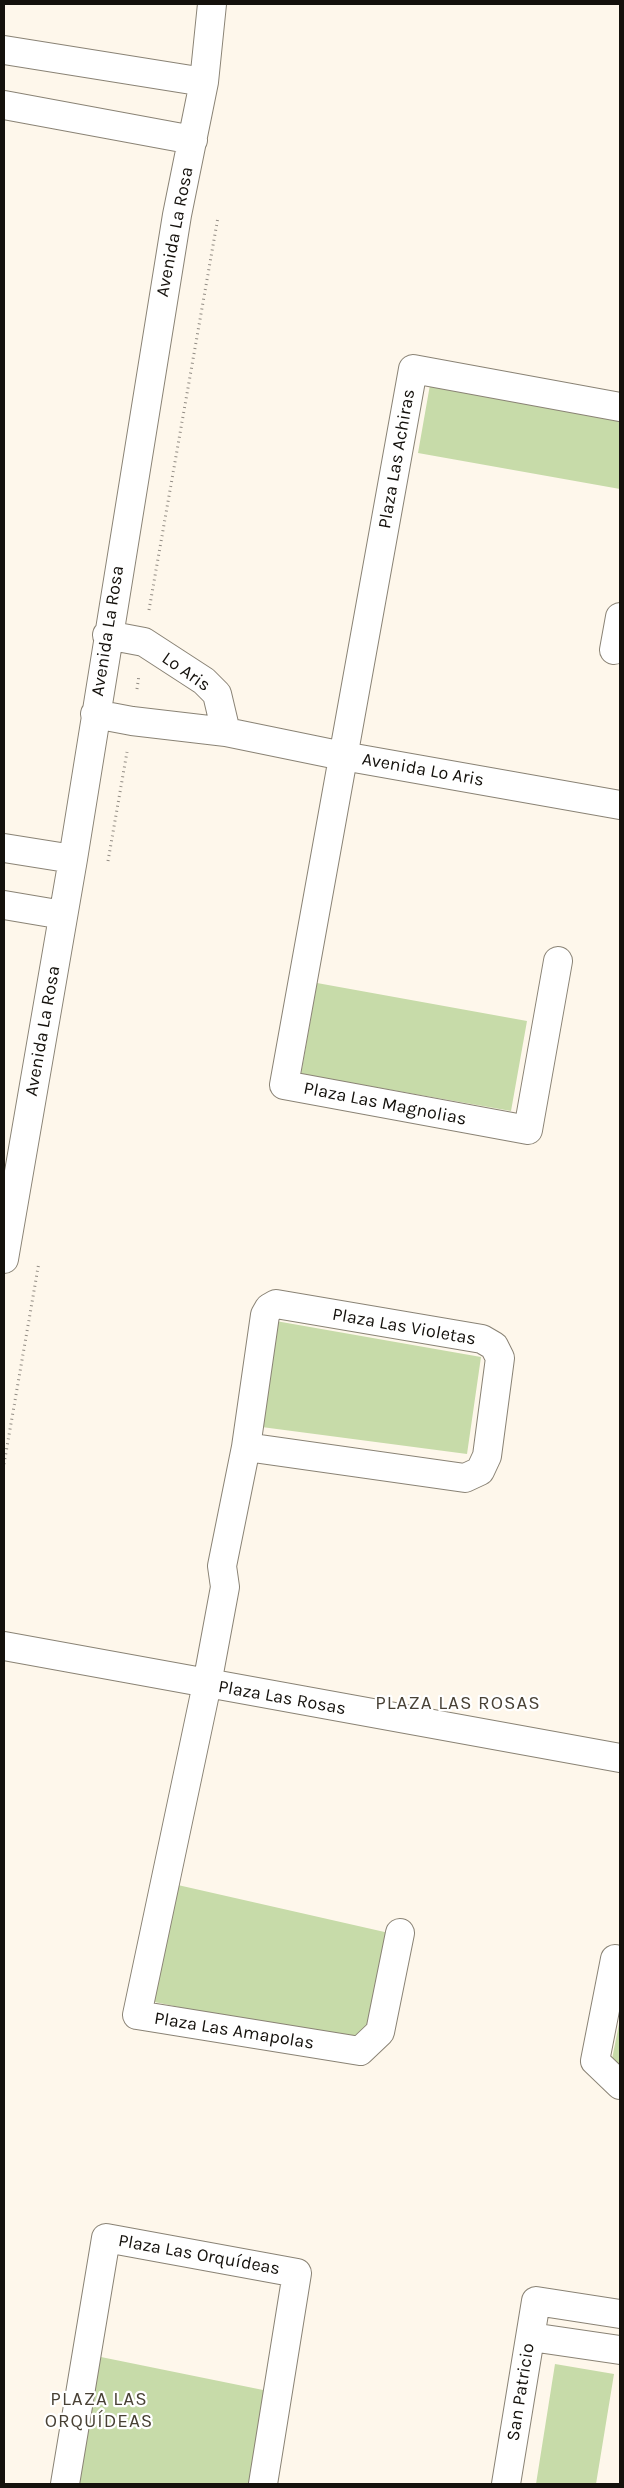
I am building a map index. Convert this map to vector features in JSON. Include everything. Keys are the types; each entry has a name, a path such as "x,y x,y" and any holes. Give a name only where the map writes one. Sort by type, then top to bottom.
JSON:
{"street":[{"name":"Avenida La Rosa","path":"4,1259 73,859 107,635 177,215 204,82 212,4"},
{"path":"4,50 204,82"},
{"path":"4,105 193,140"},
{"name":"Plaza Las Achiras","path":"343,756 413,369 620,407"},
{"path":"614,650 620,617"},
{"name":"Lo Aris","path":"107,635 144,642 204,681 217,694 226,732"},
{"path":"95,714 132,721 226,732"},
{"name":"Avenida Lo Aris","path":"226,732 343,756 620,805"},
{"name":"Plaza Las Magnolias","path":"343,756 284,1085 528,1130 558,961"},
{"path":"4,848 73,859"},
{"path":"4,905 63,915"},
{"name":"Plaza Las Violetas","path":"207,1684 225,1587 222,1566 254,1448 265,1315 270,1308 276,1304 482,1340 494,1346 500,1358 487,1456 480,1471 465,1478 254,1448"},
{"name":"Plaza Las Rosas","path":"4,1646 620,1758"},
{"name":"Plaza Las Amapolas","path":"207,1684 137,2015 360,2051 380,2032 400,1933"},
{"path":"615,1959 594,2061 620,2085"},
{"name":"Plaza Las Orquídeas","path":"65,2484 106,2238 298,2273 263,2484"},
{"name":"San Patricio","path":"506,2484 536,2300 620,2314"},
{"path":"530,2337 620,2350"}],"green space":[{"path":"434,362 620,395 620,489 418,453"},
{"path":"317,983 527,1021 511,1111 301,1074"},
{"path":"270,1320 481,1357 467,1454 254,1426"},
{"path":"169,1883 389,1933 369,2031 347,2042 145,2000"},
{"path":"620,2019 620,2071 610,2069"},
{"path":"96,2356 268,2391 250,2484 75,2484"},
{"path":"555,2364 614,2374 596,2484 536,2484"}],"district":[{"name":"PLAZA LAS ROSAS","path":"458,1704"},
{"name":"PLAZA LAS ORQUÍDEAS","path":"99,2411"}]}
